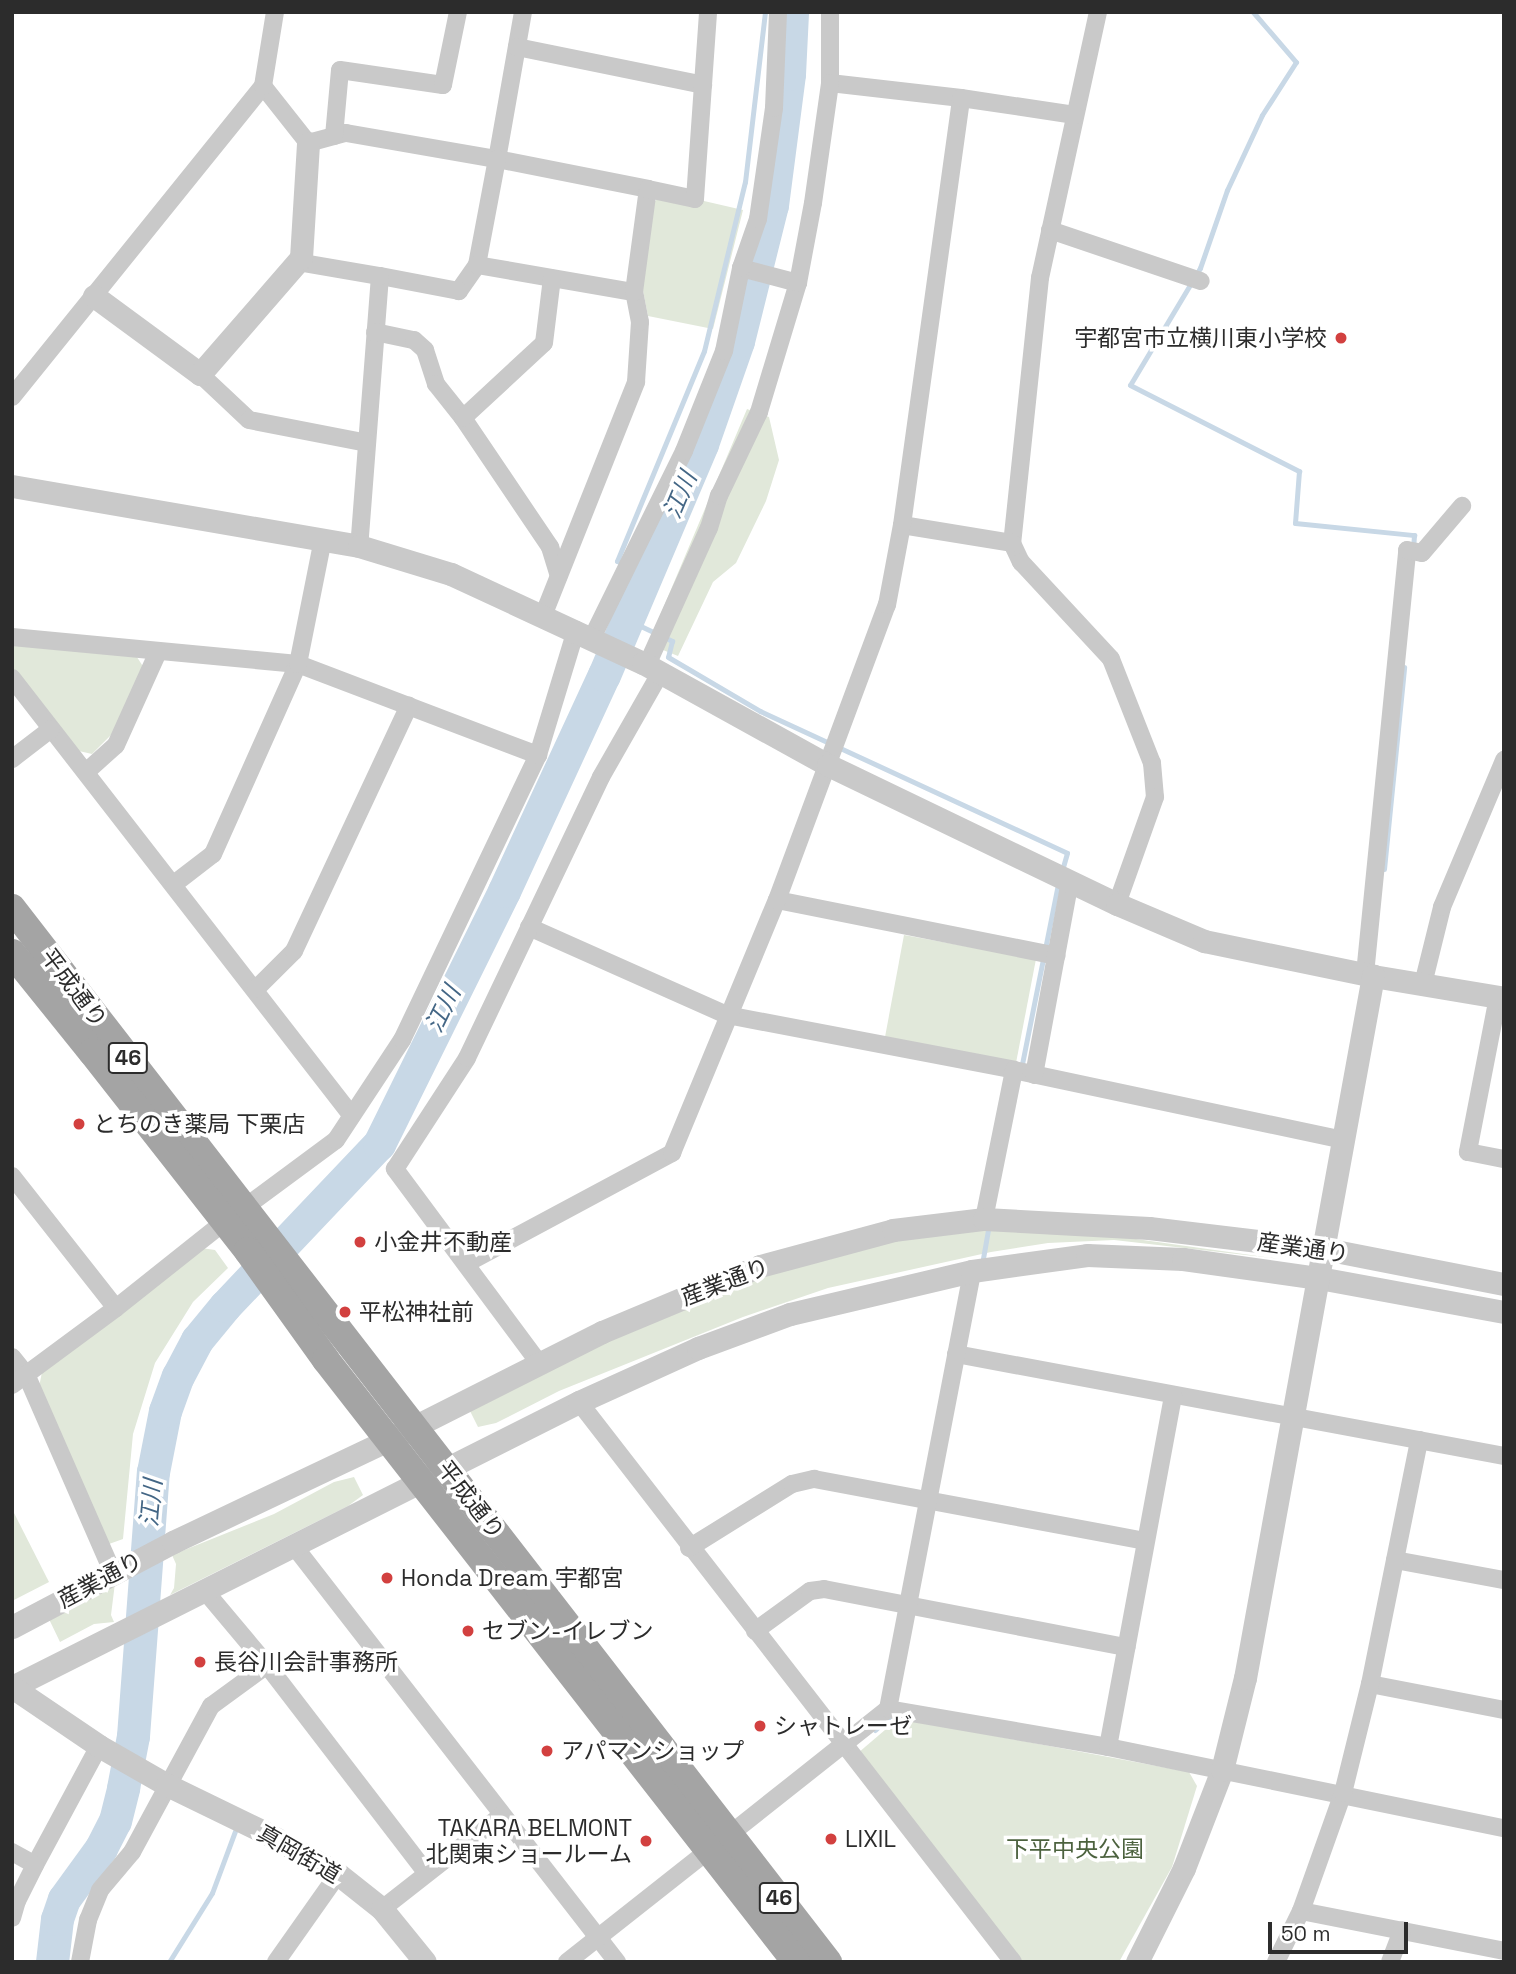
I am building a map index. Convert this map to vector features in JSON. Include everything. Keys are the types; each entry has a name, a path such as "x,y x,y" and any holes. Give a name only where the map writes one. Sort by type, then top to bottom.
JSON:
{"main road":[{"name":"平成通り","path":"12,908 234,1215"},
{"name":"平成通り","path":"12,953 234,1215 401,1433 447,1470 720,1842 796,1962"},
{"name":"平成通り","path":"401,1433 422,1483 720,1842 828,1962"}],"street":[{"path":"12,397 263,86 275,12"},
{"path":"334,136 340,70 443,85 458,12"},
{"path":"297,262 459,290 477,265 523,12"},
{"path":"308,143 346,132 695,199 708,12"},
{"path":"19,1380 336,1140 402,1040 538,755 589,636 684,451 724,352 741,268 758,219 774,108 778,12"},
{"path":"539,1363 395,1169 467,1058 601,777 709,528 719,496 759,412 798,283 813,203 830,83 830,12"},
{"path":"1098,12 1040,278 1013,543 1021,562 1111,659 1152,763 1155,797 1117,904"},
{"path":"517,47 703,85"},
{"path":"830,83 1075,115"},
{"path":"200,374 301,258 308,143 263,86"},
{"path":"467,1263 672,1153 777,900 887,605 902,525 961,98"},
{"path":"543,616 636,382 640,321 634,292 648,189"},
{"path":"1051,230 1201,281"},
{"path":"477,265 634,292"},
{"path":"741,268 798,283"},
{"path":"359,546 380,276"},
{"path":"463,418 544,343 552,278"},
{"path":"94,296 200,374 249,420 367,443"},
{"path":"375,332 414,340 425,349 436,384 463,418 550,547 559,576"},
{"path":"12,486 359,546 451,574 589,636 828,765 1117,904 1204,941 1369,975 1501,998 1468,1153 1504,1159"},
{"path":"1137,1962 1184,1868 1222,1770 1245,1678 1325,1249 1369,975 1407,550 1422,553 1462,506"},
{"path":"902,525 1013,543"},
{"path":"174,884 213,854 298,664 323,539"},
{"path":"12,637 298,664 538,755"},
{"path":"86,772 116,745 158,652"},
{"path":"12,678 352,1116"},
{"path":"256,989 294,951 408,706"},
{"path":"12,759 51,729"},
{"path":"1423,984 1442,907 1504,760"},
{"path":"1034,1075 1070,881"},
{"path":"777,900 1056,956"},
{"path":"529,927 727,1015 1014,1070 1344,1140"},
{"path":"984,1219 1014,1070"},
{"path":"12,1176 116,1308"},
{"name":"産業通り","path":"12,1627 117,1570 401,1433 601,1332 760,1266 893,1230 984,1219 1149,1228 1325,1249 1504,1284"},
{"name":"産業通り","path":"12,1687 579,1402 698,1348 790,1314 972,1271 1087,1255 1183,1259 1319,1278 1504,1312"},
{"path":"567,1962 888,1709 972,1271"},
{"path":"956,1354 1504,1456"},
{"path":"12,1357 19,1380 117,1570"},
{"path":"1108,1747 1173,1395"},
{"path":"579,1402 689,1548 1013,1962"},
{"path":"1276,1962 1301,1911 1343,1793 1370,1684 1419,1440"},
{"path":"689,1548 792,1484 814,1479 1145,1541"},
{"path":"294,1546 617,1962"},
{"path":"1395,1560 1504,1580"},
{"path":"755,1632 810,1591 824,1589 1126,1647"},
{"path":"205,1591 267,1665 426,1872"},
{"path":"80,1962 88,1920 100,1890 132,1852 159,1781 211,1706 267,1665"},
{"path":"1370,1684 1504,1710"},
{"path":"12,1687 103,1748 35,1865 17,1901 12,1919"},
{"path":"888,1709 1108,1747 1504,1828"},
{"name":"真岡街道","path":"103,1748 159,1781 268,1834 338,1874 382,1909 425,1962"},
{"path":"382,1909 502,1815"},
{"path":"12,1852 35,1865"},
{"path":"276,1962 338,1874"},
{"path":"1301,1911 1501,1950"},
{"path":"1390,1962 1402,1930"}],"green space":[{"path":"665,192 743,210 713,329 648,316 640,275 653,203"},
{"path":"747,409 769,417 779,460 766,501 736,563 713,582 678,656 648,644"},
{"path":"12,642 135,654 144,668 112,734 92,754 79,751 12,667"},
{"path":"904,935 1036,959 1016,1063 885,1037"},
{"path":"998,1230 1100,1234 1280,1259 1114,1240 1048,1243 991,1252 828,1288 743,1317 559,1391 496,1423 478,1427 469,1409 681,1302 846,1247 938,1233"},
{"path":"201,1248 215,1250 228,1268 193,1302 155,1363 133,1434 123,1539 109,1544 39,1387 42,1372"},
{"path":"354,1477 363,1495 348,1506 170,1595 174,1588 176,1564 172,1555 274,1514 334,1482"},
{"path":"12,1509 49,1582 12,1601"},
{"path":"115,1583 111,1615 114,1622 94,1624 60,1642 48,1617"},
{"name":"下平中央公園","path":"899,1718 1189,1772 1197,1786 1172,1867 1119,1962 1020,1962 858,1753"}],"waterway":[{"path":"647,575 617,561 704,351 745,182 765,12"},
{"name":"江川","path":"52,1962 57,1919 64,1899 101,1848 115,1821 123,1788 133,1736 153,1472 165,1411 178,1376 197,1340 225,1306 379,1144 504,891 604,675 702,444 738,341 772,205 789,74 792,12"},
{"path":"1253,12 1296,62 1262,115 1227,190 1200,268 1130,385 1299,471 1295,523 1414,535 1413,549"},
{"path":"628,620 672,641 668,657 760,711 1067,853 1062,870"},
{"path":"1384,869 1404,667"},
{"path":"1021,1069 1058,883"},
{"path":"982,1264 989,1226"},
{"path":"875,1730 893,1713"},
{"path":"169,1962 212,1893 235,1831"}],"place":[{"name":"宇都宮市立横川東小学校","path":"1341,338"},
{"name":"とちのき薬局 下栗店","path":"79,1124"},
{"name":"小金井不動産","path":"360,1242"},
{"name":"平松神社前","path":"345,1312"},
{"name":"Honda Dream 宇都宮","path":"387,1578"},
{"name":"セブン-イレブン","path":"468,1631"},
{"name":"長谷川会計事務所","path":"200,1662"},
{"name":"シャトレーゼ","path":"760,1726"},
{"name":"アパマンショップ","path":"547,1751"},
{"name":"LIXIL","path":"831,1839"},
{"name":"TAKARA BELMONT 北関東ショールーム","path":"646,1841"}]}
